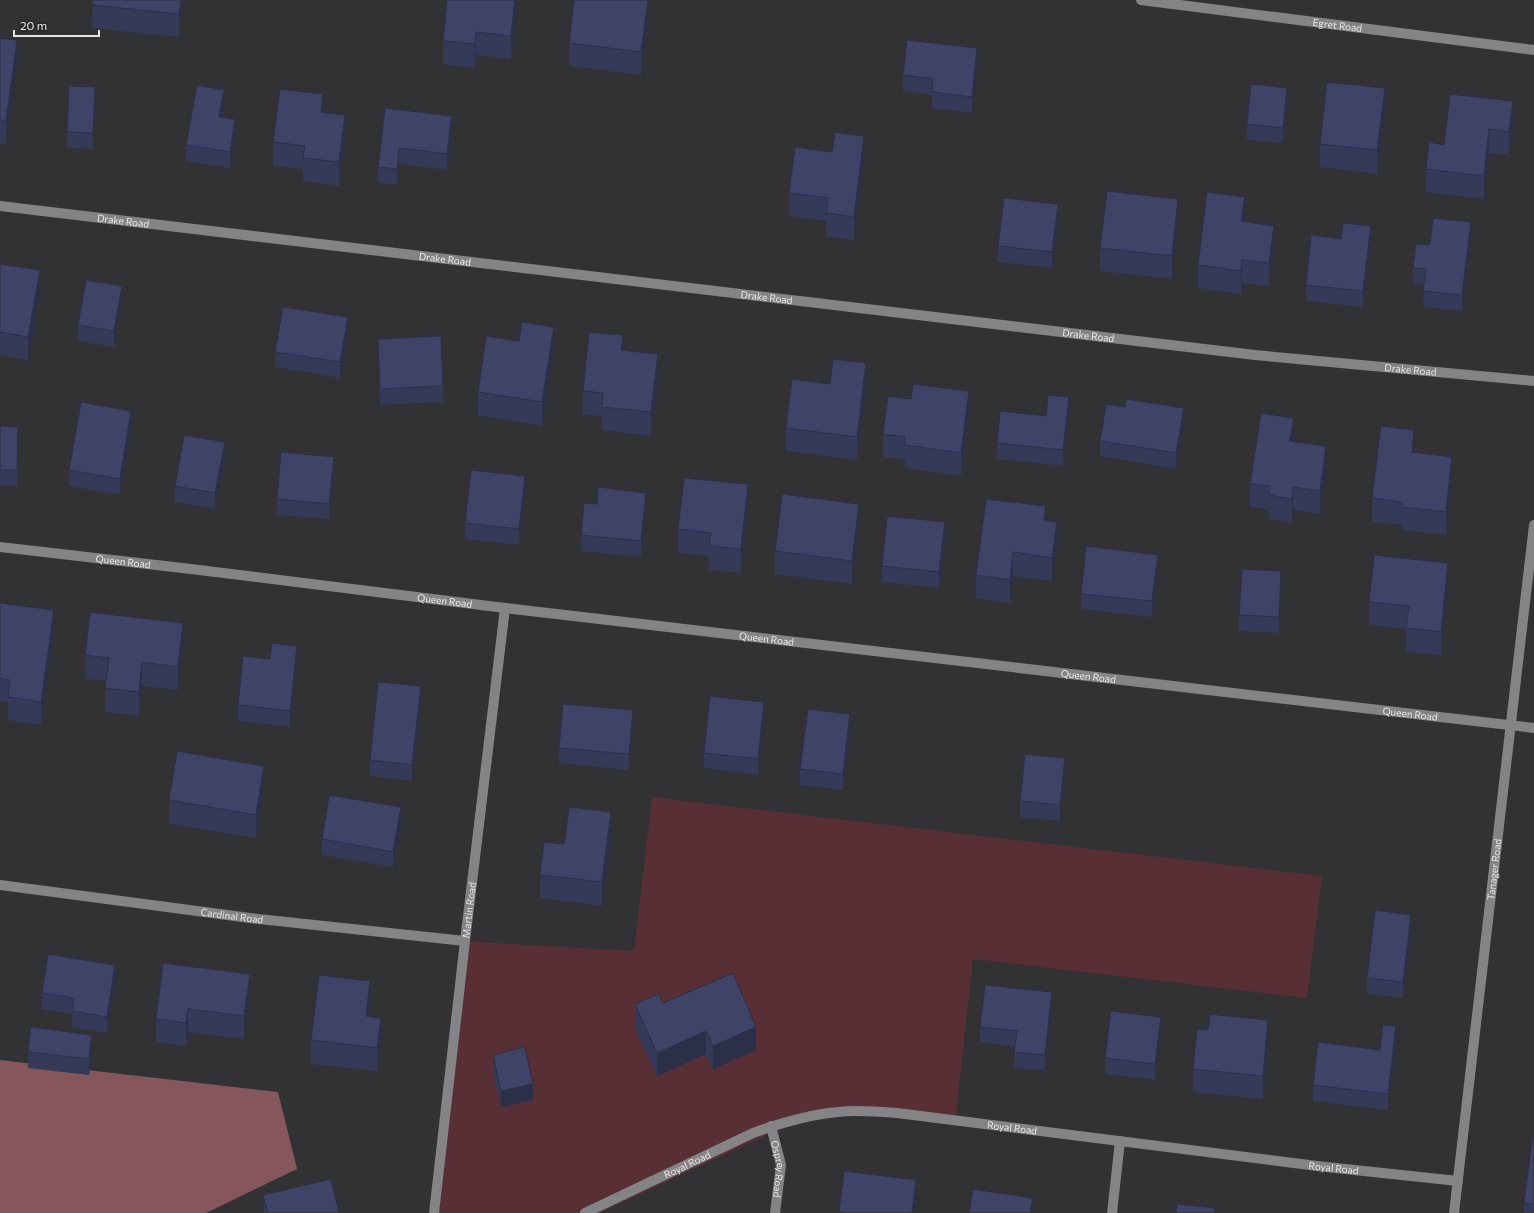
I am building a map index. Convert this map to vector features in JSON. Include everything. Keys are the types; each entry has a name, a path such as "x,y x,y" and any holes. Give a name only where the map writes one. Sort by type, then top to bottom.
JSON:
{"street":[{"name":"Egret Road","path":"1141,0 1534,50"},
{"name":"Drake Road","path":"0,206 1255,355 1534,381"},
{"name":"Tanager Road","path":"1454,1213 1534,525"},
{"name":"Queen Road","path":"0,547 505,608 1534,728"},
{"name":"Martin Road","path":"434,1213 505,608"},
{"name":"Cardinal Road","path":"0,885 250,918 465,941"},
{"name":"Royal Road","path":"585,1213 753,1133 771,1126 814,1115 855,1111 897,1113 1317,1166 1458,1181"},
{"name":"Osprey Road","path":"771,1126 781,1165 775,1213"},
{"path":"1112,1213 1120,1141"}],"shaded area":[{"path":"652,797 1322,876 1307,998 973,959 956,1115 842,1108 780,1129 599,1213 437,1213 460,941 634,951"},
{"path":"0,1060 278,1092 297,1169 206,1213 0,1213"}],"building":[{"path":"93,0 181,0 179,14 92,5"},
{"path":"447,0 515,0 511,36 476,32 475,44 443,41"},
{"path":"574,0 648,0 641,52 569,43"},
{"path":"0,38 17,40 6,121 0,120"},
{"path":"907,40 977,48 972,97 932,92 933,79 903,75"},
{"path":"1327,82 1385,88 1377,150 1320,144"},
{"path":"1251,84 1287,88 1283,128 1247,124"},
{"path":"197,85 224,90 219,117 235,119 230,152 186,145"},
{"path":"69,86 95,87 93,133 67,132"},
{"path":"280,89 323,94 321,112 345,115 339,162 303,158 305,146 273,142"},
{"path":"1450,94 1513,101 1509,132 1489,129 1484,176 1426,169 1429,142 1444,145"},
{"path":"385,108 452,116 447,154 399,148 397,169 378,167"},
{"path":"835,132 864,136 854,217 826,213 828,198 789,193 795,147 832,152"},
{"path":"1107,191 1178,199 1172,256 1100,248"},
{"path":"1207,192 1245,197 1241,221 1274,226 1269,263 1242,260 1241,271 1198,265"},
{"path":"1004,198 1058,204 1052,252 998,246"},
{"path":"1433,218 1471,222 1462,295 1423,291 1426,269 1413,268 1416,244 1430,245"},
{"path":"1343,223 1371,226 1363,291 1306,285 1311,235 1341,239"},
{"path":"0,264 40,270 28,337 0,332"},
{"path":"86,280 122,286 114,331 78,325"},
{"path":"283,307 348,317 340,362 275,352"},
{"path":"522,322 554,327 542,402 478,392 486,336 519,341"},
{"path":"589,332 623,335 621,350 658,354 651,412 602,407 603,393 583,391"},
{"path":"441,336 443,386 380,389 378,339"},
{"path":"833,359 866,363 857,437 786,428 792,379 830,384"},
{"path":"913,384 969,391 961,453 905,445 905,437 883,434 888,396 911,399"},
{"path":"1048,395 1069,397 1063,450 997,443 1000,411 1046,416"},
{"path":"1126,399 1184,408 1176,453 1100,441 1106,404 1125,407"},
{"path":"81,402 131,411 120,479 69,470"},
{"path":"1261,413 1294,418 1290,441 1326,446 1320,491 1293,487 1292,499 1269,495 1270,486 1250,484"},
{"path":"0,426 18,427 17,470 0,470"},
{"path":"1381,426 1414,430 1412,452 1452,457 1446,512 1402,507 1402,502 1372,498"},
{"path":"184,435 225,442 215,493 175,486"},
{"path":"281,452 334,457 329,504 277,499"},
{"path":"471,470 525,476 519,529 465,523"},
{"path":"684,478 748,484 741,549 709,546 711,533 678,529"},
{"path":"598,487 646,493 641,541 581,535 584,503 597,504"},
{"path":"782,494 859,504 852,561 775,551"},
{"path":"986,499 1046,506 1044,520 1057,522 1052,558 1013,552 1010,580 976,575"},
{"path":"887,516 945,522 939,572 882,566"},
{"path":"1086,546 1158,555 1152,601 1081,594"},
{"path":"1374,555 1448,563 1441,632 1406,628 1409,606 1369,602"},
{"path":"1242,569 1281,571 1279,617 1239,615"},
{"path":"0,603 54,610 41,702 8,697 10,680 0,678"},
{"path":"90,612 183,623 178,667 142,662 139,692 105,688 109,658 85,655"},
{"path":"272,643 297,646 290,711 238,705 243,656 270,659"},
{"path":"378,682 421,686 412,765 370,760"},
{"path":"710,696 764,702 758,759 704,753"},
{"path":"563,704 633,710 629,754 559,748"},
{"path":"808,709 850,714 843,774 800,769"},
{"path":"177,751 264,766 256,815 169,800"},
{"path":"1025,754 1065,758 1060,805 1020,801"},
{"path":"329,795 401,807 393,852 322,839"},
{"path":"569,807 611,812 602,882 540,875 544,842 564,844"},
{"path":"1375,910 1411,915 1403,982 1367,978"},
{"path":"48,954 115,965 107,1017 72,1011 74,998 42,993"},
{"path":"163,963 250,974 244,1016 188,1009 186,1023 156,1019"},
{"path":"733,973 756,1027 713,1046 706,1031 657,1053 635,1004 659,994 663,1003"},
{"path":"319,975 370,981 366,1016 381,1018 377,1048 311,1040"},
{"path":"985,985 1052,992 1045,1055 1014,1052 1017,1031 980,1027"},
{"path":"1111,1011 1161,1017 1155,1064 1105,1058"},
{"path":"1210,1014 1268,1020 1263,1076 1193,1069 1197,1029 1208,1030"},
{"path":"1383,1025 1396,1026 1388,1094 1313,1085 1318,1042 1380,1050"},
{"path":"31,1027 92,1035 89,1059 28,1052"},
{"path":"525,1047 533,1084 501,1091 493,1055"},
{"path":"1532,1139 1534,1139 1534,1204 1524,1203"},
{"path":"844,1171 916,1180 912,1213 839,1212"},
{"path":"331,1179 339,1213 268,1213 263,1195"},
{"path":"973,1189 1033,1198 1030,1213 969,1213"},
{"path":"1177,1204 1215,1208 1214,1213 1176,1213"}]}
